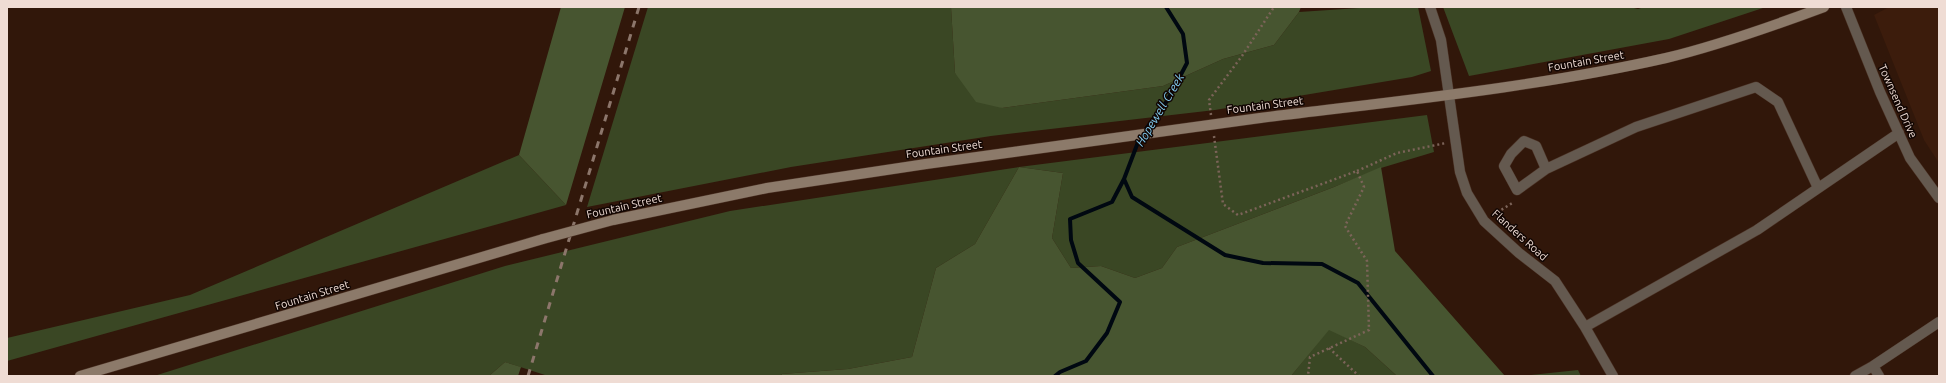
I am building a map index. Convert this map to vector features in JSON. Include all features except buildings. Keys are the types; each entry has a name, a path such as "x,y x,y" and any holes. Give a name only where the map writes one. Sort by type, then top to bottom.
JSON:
{"main road":[{"name":"Fountain Street","path":"80,376 543,239 613,220 767,188 926,164 1566,78 1667,58 1718,44 1824,7"}],"street":[{"name":"Flanders Road","path":"1430,7 1441,40 1460,172 1467,193 1484,221 1519,253 1555,281 1585,327 1613,376"},
{"name":"Townsend Drive","path":"1846,7 1910,158 1939,198"},
{"path":"1546,169 1536,146 1524,141 1511,154 1504,166 1517,190 1546,169 1636,127 1756,87 1778,102 1818,188"},
{"path":"1585,327 1757,230 1899,134"},
{"path":"1855,376 1873,366 1939,322"},
{"path":"1873,366 1879,376"}],"path":[{"path":"1212,122 1209,100 1242,56 1274,7"},
{"path":"1213,130 1223,204 1238,215 1357,172 1397,153 1455,141"},
{"path":"1308,376 1310,357 1369,330 1367,262 1345,226 1364,187 1357,172"},
{"path":"1484,221 1515,201 1517,190"},
{"path":"1329,348 1359,376"}],"shaded area":[{"path":"1889,7 1939,7 1939,163 1924,140 1874,15"}],"green space":[{"path":"561,7 625,7 566,205 519,155"},
{"path":"648,7 951,7 955,73 1002,108 1163,86 1223,59 1274,45 1299,12 1374,7 1418,7 1431,71 1412,77 1215,110 991,136 791,167 587,207"},
{"path":"951,7 1301,7 1299,12 1274,45 1223,59 1163,86 1002,108 976,102 955,73"},
{"path":"1443,7 1630,7 1638,9 1644,7 1766,7 1669,39 1469,76"},
{"path":"1427,115 1434,152 1381,168 1177,247 1162,268 1135,278 1101,266 1071,268 1052,238 1063,173 1019,167"},
{"path":"519,155 566,205 7,361 7,338 190,295"},
{"path":"1019,167 975,244 936,268 912,357 848,369 782,374 781,376 548,376 505,362 489,376 154,376 505,266 730,211"},
{"path":"1019,167 1063,173 1052,238 1071,268 1101,266 1135,278 1162,268 1177,247 1334,187 1381,167 1395,251 1505,376 1397,376 1365,347 1329,330 1291,376 781,376 782,374 848,369 912,357 936,268 975,244"},
{"path":"1329,329 1365,347 1397,376 1291,376"},
{"path":"505,362 521,367 518,376 489,376"},
{"path":"1578,370 1581,376 1521,376"}],"waterway":[{"name":"Hopewell Creek","path":"1055,376 1060,372 1086,361 1107,333 1120,302 1078,263 1071,240 1070,219 1112,202 1124,179 1140,137 1167,101 1187,63 1183,34 1166,7"},
{"path":"1124,179 1132,197 1225,255 1263,263 1322,264 1358,283 1433,376"}],"railway":[{"path":"528,376 639,7"}]}
